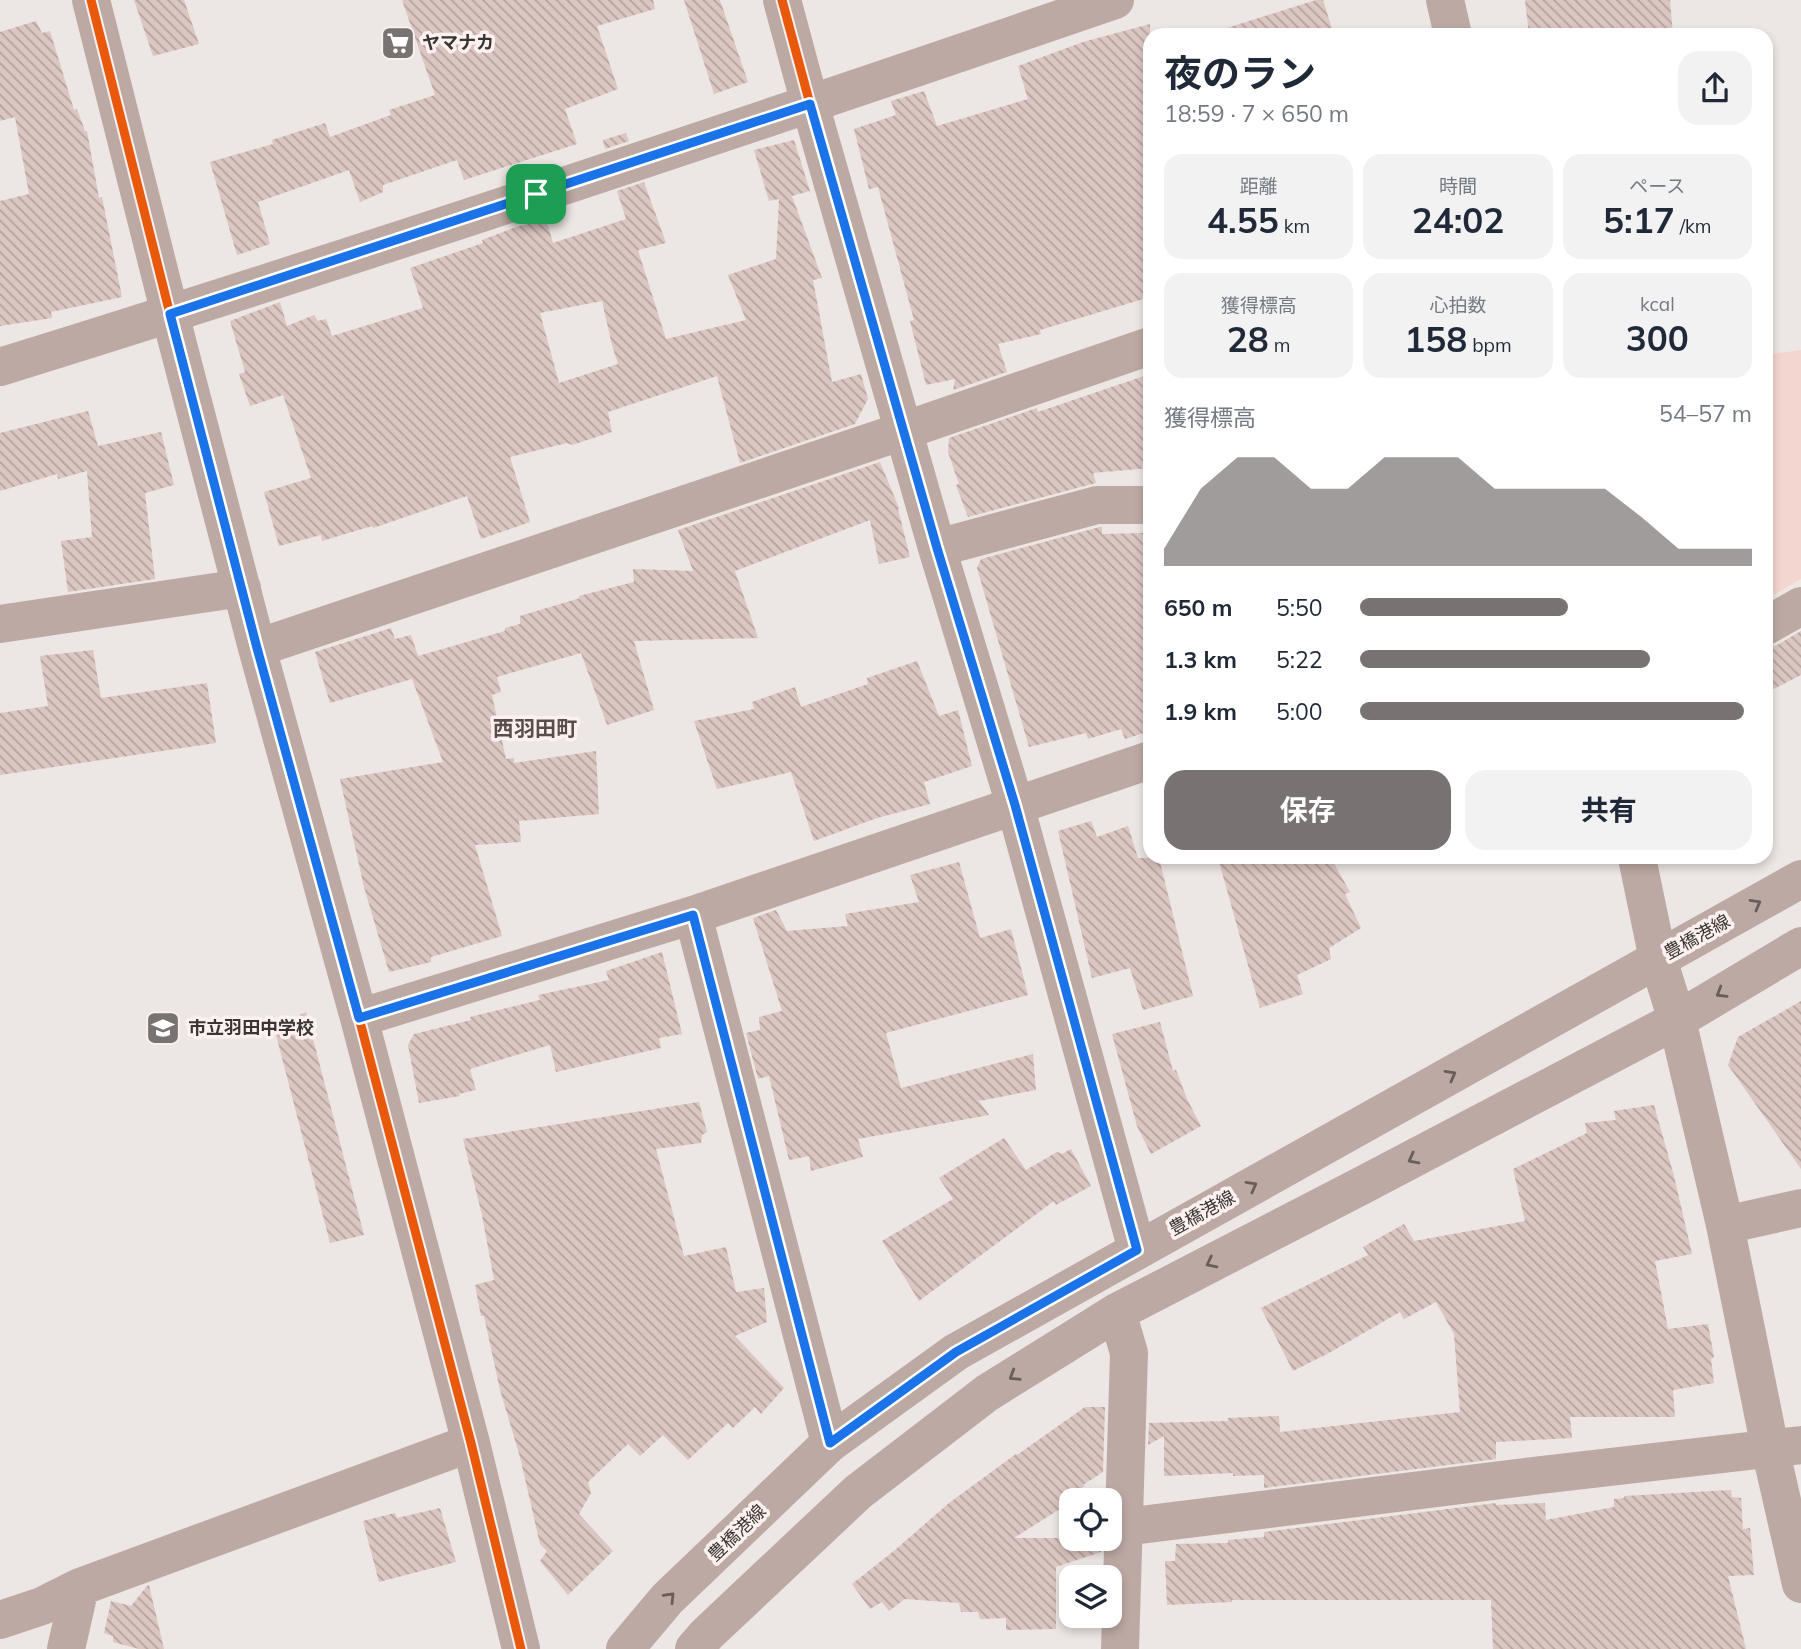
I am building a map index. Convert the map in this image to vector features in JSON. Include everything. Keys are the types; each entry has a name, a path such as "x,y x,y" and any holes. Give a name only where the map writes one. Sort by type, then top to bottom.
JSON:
{"main road":[{"name":"豊橋港線","path":"625,1649 667,1599 830,1443 956,1352 1801,879"},
{"path":"694,1649 858,1492 987,1393 1117,1312 1677,1020 1801,946"}],"street":[{"path":"91,0 257,648 359,1018 471,1443 521,1649"},
{"path":"782,0 903,431 1015,805 1137,1250"},
{"path":"0,367 810,104 1115,0"},
{"path":"1444,0 1451,28"},
{"path":"257,648 1143,348"},
{"path":"937,548 1097,505 1143,505"},
{"path":"0,624 242,588"},
{"path":"1773,622 1801,606"},
{"path":"359,1018 693,915 1143,762"},
{"path":"1638,864 1658,959 1677,1020 1725,1225 1785,1446 1801,1584"},
{"path":"693,915 830,1443"},
{"path":"1725,1225 1801,1208"},
{"path":"1117,1312 1129,1353 1120,1649"},
{"path":"0,1620 42,1606 80,1587 471,1443"},
{"path":"1124,1527 1785,1446"},
{"path":"66,1649 80,1587"}],"shaded area":[{"path":"1801,350 1801,579 1773,595 1773,354"}],"building":[{"path":"134,0 184,0 199,44 153,56"},
{"path":"402,0 653,0 655,9 597,26 618,89 565,109 577,144 464,180 457,160 383,185 383,192 360,202 349,170 258,202 270,244 237,255 210,162 273,144 272,140 325,123 330,137 391,115 389,110 435,95"},
{"path":"684,0 720,0 748,82 714,94"},
{"path":"1323,0 1332,28 1227,28"},
{"path":"1525,0 1670,0 1672,28 1528,28"},
{"path":"36,21 42,33 50,31 74,110 77,109 87,131 122,297 51,312 52,318 0,326 0,201 29,194 15,117 0,121 0,32"},
{"path":"1150,24 1150,28 1143,28 1143,299 1040,330 1041,334 998,344 1007,372 953,390 955,379 926,385 910,321 914,320 878,187 869,189 854,129 896,115 891,101 924,91 937,126 1028,99 1018,66 1083,42"},
{"path":"626,133 629,141 605,149 603,140"},
{"path":"794,140 810,191 792,196 822,278 813,280 832,382 861,374 868,399 855,424 740,463 717,376 608,412 612,432 572,445 567,443 510,457 530,522 481,539 467,496 373,528 372,526 322,541 321,535 279,546 264,492 311,478 283,395 250,406 239,374 245,372 230,321 280,302 287,326 314,315 318,321 326,319 332,336 423,308 410,268 483,243 482,240 516,227 546,219 553,243 626,219 617,191 644,182 666,243 638,250 666,339 746,320 728,275 776,259 779,199 769,201 754,150","holes":["602,301 618,364 559,383 540,313"]},
{"path":"1143,376 1143,469 1093,473 1096,483 968,517 948,452 949,438 1037,408 1038,412"},
{"path":"88,411 98,446 161,432 174,485 145,493 155,579 68,592 61,541 92,537 87,471 58,479 57,474 0,491 0,433"},
{"path":"880,462 899,508 910,557 879,564 870,520 735,571 758,638 634,641 654,710 607,725 581,653 497,677 501,692 492,695 506,759 514,758 514,763 596,751 599,814 519,821 521,842 475,845 502,936 431,957 431,962 389,972 364,887 340,779 443,762 412,679 330,703 315,652 391,628 395,639 411,635 418,656 505,631 505,628 520,624 520,616 580,598 579,596 634,582 633,569 693,571 678,530"},
{"path":"1102,527 1102,534 1143,533 1143,733 1125,739 1121,729 1088,739 1086,733 1029,747 977,568 981,559"},
{"path":"1801,631 1801,675 1773,689 1773,646"},
{"path":"93,650 101,698 207,683 216,743 0,775 0,713 48,706 40,656"},
{"path":"917,661 939,716 958,710 972,766 924,782 930,804 877,818 814,841 791,772 717,789 694,721 754,709 752,702 795,687 801,707 868,684 867,678"},
{"path":"1091,821 1097,837 1128,826 1138,858 1143,858 1143,864 1160,864 1193,996 1143,1010 1130,968 1092,978 1058,831"},
{"path":"959,862 980,938 1011,929 1028,995 886,1033 901,1088 1033,1054 1036,1090 979,1101 989,1115 858,1139 863,1157 811,1171 809,1156 789,1160 769,1076 758,1079 746,1033 760,1030 759,1017 782,1011 753,918 776,910 787,931 848,926 845,914 919,902 910,875"},
{"path":"1220,864 1334,864 1350,892 1345,894 1361,928 1329,948 1331,959 1297,975 1303,994 1260,1008"},
{"path":"662,952 682,1034 659,1038 661,1048 556,1072 550,1045 470,1069 476,1090 459,1094 460,1096 419,1103 408,1045 414,1034 540,1000 538,995 609,980 606,971"},
{"path":"1801,1001 1801,1169 1728,1065 1738,1037"},
{"path":"306,1012 364,1235 330,1243 274,1027"},
{"path":"1160,1022 1173,1071 1176,1070 1201,1126 1151,1154 1137,1126 1112,1034"},
{"path":"699,1102 707,1132 702,1135 701,1143 656,1149 684,1256 726,1247 736,1292 764,1288 767,1322 735,1336 784,1388 761,1414 755,1407 733,1428 728,1423 688,1460 663,1435 640,1456 628,1444 588,1482 591,1493 579,1514 613,1551 568,1595 540,1561 547,1551 540,1544 520,1457 500,1390 484,1316 481,1316 475,1285 494,1280 482,1215 463,1139"},
{"path":"1654,1105 1692,1254 1655,1261 1668,1329 1708,1324 1714,1357 1711,1359 1714,1383 1673,1390 1675,1417 1570,1417 1572,1438 1496,1442 1496,1459 1264,1488 1264,1475 1233,1476 1233,1473 1164,1476 1164,1436 1148,1445 1149,1423 1228,1421 1228,1418 1279,1416 1280,1432 1460,1412 1454,1334 1436,1302 1404,1319 1400,1312 1293,1371 1261,1308 1368,1255 1363,1247 1404,1224 1414,1241 1525,1221 1513,1169 1587,1133 1585,1123 1616,1120 1614,1111"},
{"path":"1004,1138 1026,1170 1057,1152 1062,1154 1071,1149 1091,1186 1056,1205 1054,1201 919,1301 882,1241 953,1199 939,1178"},
{"path":"1085,1407 1105,1407 1103,1472 1082,1488 1059,1488 1059,1510 1014,1538 1059,1538 1059,1551 1101,1551 1056,1567 1056,1629 1006,1630 1006,1618 980,1619 978,1612 961,1612 959,1603 905,1599 889,1611 882,1602 870,1609 852,1584 949,1503"},
{"path":"1731,1490 1732,1497 1741,1498 1743,1529 1750,1528 1754,1575 1728,1576 1746,1649 1493,1649 1491,1600 1232,1600 1167,1605 1165,1561 1175,1561 1176,1544 1228,1543 1228,1540 1264,1537 1264,1532 1496,1503 1545,1503 1546,1520 1614,1507 1614,1499 1624,1496"},
{"path":"440,1508 456,1562 379,1582 363,1521 395,1513 397,1518"},
{"path":"149,1585 164,1649 139,1649 113,1642 113,1636 104,1633 111,1601 131,1606"}],"cycle path":[{"path":"91,0 257,648 359,1018 471,1443 521,1649"},
{"path":"782,0 937,548 1015,805 1137,1250"}],"place":[{"name":"ヤマナカ","path":"398,43"},
{"name":"市立羽田中学校","path":"163,1028"}],"district":[{"name":"西羽田町","path":"535,729"}],"route":[{"path":"810,104 937,548 1015,805 1137,1250 956,1352 830,1443 693,915 359,1018 257,648 170,314 536,194 810,104"}]}
